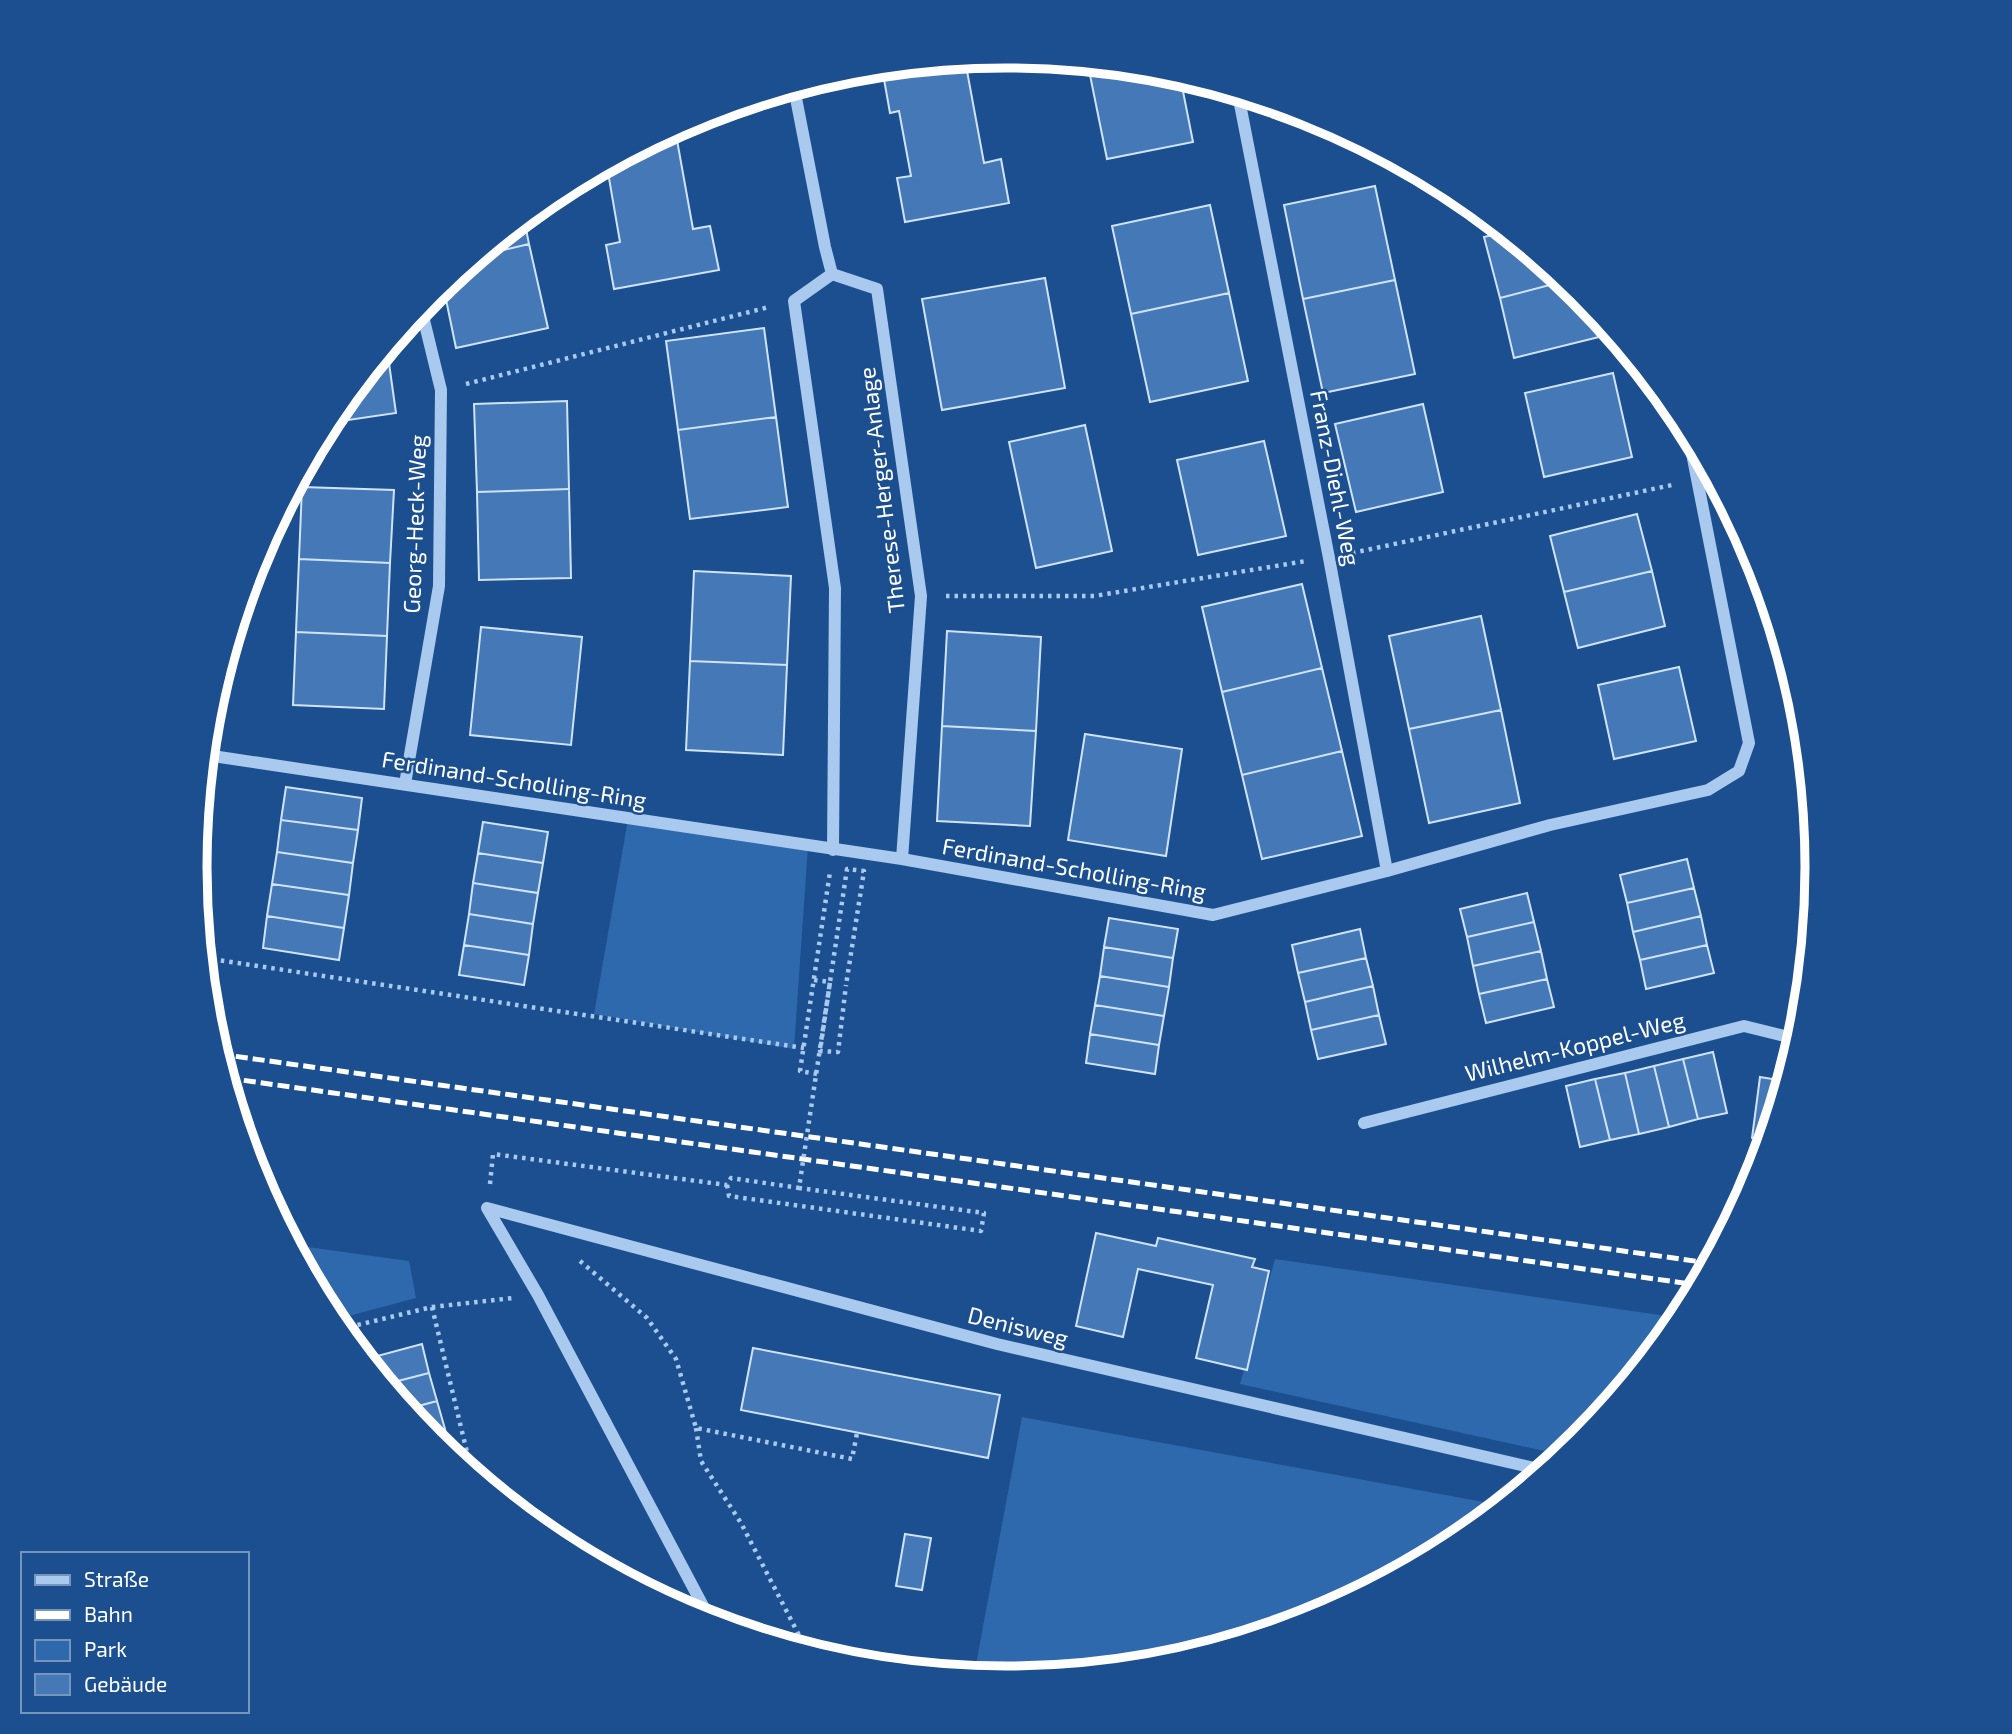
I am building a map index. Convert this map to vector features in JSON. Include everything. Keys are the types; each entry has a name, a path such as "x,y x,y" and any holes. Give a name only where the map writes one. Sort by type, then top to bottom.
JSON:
{"street":[{"path":"796,96 832,274 794,301 835,588 833,850"},
{"name":"Franz-Diehl-Weg","path":"1240,104 1387,872"},
{"name":"Therese-Herger-Anlage","path":"832,274 877,289 921,596 902,859"},
{"name":"Georg-Heck-Weg","path":"405,784 439,586 441,390 424,320"},
{"name":"Ferdinand-Scholling-Ring","path":"215,756 902,859 1213,915 1387,872 1550,825 1707,790 1739,771 1749,743 1692,459"},
{"name":"Wilhelm-Koppel-Weg","path":"1364,1124 1744,1026 1786,1036"},
{"path":"487,1208 538,1296 703,1606"},
{"name":"Denisweg","path":"487,1208 997,1344 1533,1468"}],"path":[{"path":"441,390 794,301"},
{"path":"817,1074 800,1071 833,850"},
{"path":"799,1188 819,1061 821,1047 823,1033 847,869 864,871 838,1052 820,1051 830,982 814,980"},
{"path":"213,959 804,1048"},
{"path":"487,1208 494,1154 727,1185"},
{"path":"731,1178 984,1213 981,1231 729,1196 727,1185 731,1178"},
{"path":"573,1257 584,1263 647,1318 676,1359 696,1428 701,1461 741,1523 801,1639"},
{"path":"353,1326 432,1307 538,1296"},
{"path":"432,1307 468,1458"},
{"path":"696,1428 852,1459 857,1433"}],"green space":[{"path":"628,819 808,846 794,1049 594,1014"},
{"path":"304,1246 409,1261 416,1298 346,1317"},
{"path":"1275,1259 1666,1316 1607,1394 1550,1452 1240,1384"},
{"path":"1022,1417 1489,1503 1405,1559 1359,1583 1312,1605 1213,1639 1110,1659 1058,1664 976,1665"}],"building":[{"path":"967,70 984,163 1001,159 1009,203 905,222 897,178 911,176 899,111 890,113 884,78"},
{"path":"1090,75 1110,75 1182,88 1193,142 1107,159"},
{"path":"677,140 693,229 710,226 719,270 614,289 606,245 620,242 609,178 601,179"},
{"path":"1375,186 1395,280 1303,299 1284,205"},
{"path":"1210,205 1229,293 1131,314 1112,226"},
{"path":"526,229 529,244 497,252"},
{"path":"1494,235 1552,284 1500,298 1484,237"},
{"path":"529,244 548,328 456,348 446,298 497,252"},
{"path":"1045,278 1065,388 942,410 922,299"},
{"path":"1395,280 1415,374 1323,393 1303,299"},
{"path":"1552,284 1597,329 1599,337 1514,358 1500,298"},
{"path":"1229,293 1248,381 1150,402 1131,314"},
{"path":"764,328 776,417 678,430 666,341"},
{"path":"389,360 396,413 344,421"},
{"path":"1613,373 1632,457 1544,477 1525,393"},
{"path":"567,401 569,489 477,492 474,404"},
{"path":"1423,404 1443,492 1356,512 1335,424"},
{"path":"776,417 788,507 690,519 678,430"},
{"path":"1085,425 1112,551 1036,568 1009,442"},
{"path":"1264,441 1286,536 1198,555 1177,460"},
{"path":"304,487 394,490 390,563 299,559"},
{"path":"569,489 571,578 479,580 477,492"},
{"path":"1637,514 1652,571 1564,592 1550,536"},
{"path":"299,559 390,563 387,636 296,632"},
{"path":"694,571 791,576 787,665 690,661"},
{"path":"1652,571 1665,626 1578,648 1564,592"},
{"path":"1302,584 1322,668 1222,692 1202,607"},
{"path":"1481,616 1501,710 1409,729 1389,636"},
{"path":"481,627 582,637 571,745 470,735"},
{"path":"947,631 1041,637 1036,731 942,726"},
{"path":"296,632 387,636 384,709 293,705"},
{"path":"690,661 787,665 783,755 686,750"},
{"path":"1679,667 1696,741 1614,759 1598,685"},
{"path":"1322,668 1342,751 1242,775 1222,692"},
{"path":"1501,710 1520,803 1429,823 1409,729"},
{"path":"942,726 1036,731 1030,826 937,821"},
{"path":"1085,734 1182,749 1166,856 1068,840"},
{"path":"1342,751 1362,836 1262,859 1242,775"},
{"path":"286,787 362,798 358,830 281,820"},
{"path":"281,820 358,830 353,863 277,852"},
{"path":"483,822 548,832 543,863 478,853"},
{"path":"277,852 353,863 349,895 272,884"},
{"path":"478,853 543,863 538,893 473,883"},
{"path":"1687,859 1694,888 1627,903 1620,875"},
{"path":"473,883 538,893 533,924 469,914"},
{"path":"272,884 349,895 344,928 267,916"},
{"path":"1694,888 1701,916 1633,932 1627,903"},
{"path":"1527,893 1534,922 1467,937 1460,909"},
{"path":"469,914 533,924 529,955 464,945"},
{"path":"267,916 344,928 339,960 263,948"},
{"path":"1701,916 1707,945 1640,960 1633,932"},
{"path":"1109,918 1178,929 1173,958 1104,947"},
{"path":"1534,922 1541,951 1473,966 1467,937"},
{"path":"1360,929 1366,958 1298,973 1292,945"},
{"path":"464,945 529,955 524,985 459,975"},
{"path":"1707,945 1714,973 1646,989 1640,960"},
{"path":"1104,947 1173,958 1169,987 1100,976"},
{"path":"1541,951 1547,979 1479,994 1473,966"},
{"path":"1366,958 1373,986 1305,1002 1298,973"},
{"path":"1100,976 1169,987 1164,1016 1095,1005"},
{"path":"1547,979 1554,1007 1486,1023 1479,994"},
{"path":"1373,986 1379,1015 1311,1030 1305,1002"},
{"path":"1095,1005 1164,1016 1159,1045 1090,1034"},
{"path":"1379,1015 1386,1044 1318,1059 1311,1030"},
{"path":"1090,1034 1159,1045 1155,1074 1086,1063"},
{"path":"1713,1052 1727,1113 1698,1119 1683,1059"},
{"path":"1683,1059 1698,1119 1669,1127 1654,1066"},
{"path":"1654,1066 1669,1127 1639,1134 1625,1073"},
{"path":"1625,1073 1639,1134 1610,1140 1595,1079"},
{"path":"1760,1077 1776,1080 1757,1139 1752,1138"},
{"path":"1595,1079 1610,1140 1580,1147 1566,1086"},
{"path":"1096,1233 1156,1246 1158,1238 1255,1259 1252,1267 1269,1271 1247,1370 1196,1358 1213,1285 1138,1269 1123,1337 1076,1326"},
{"path":"422,1344 429,1373 395,1382 375,1357"},
{"path":"753,1348 1000,1395 988,1458 741,1410"},
{"path":"429,1373 437,1401 417,1406 395,1382"},
{"path":"437,1401 445,1429 440,1431 417,1406"},
{"path":"905,1534 931,1538 922,1590 896,1586"}],"railway":[{"path":"230,1056 1700,1262"},
{"path":"236,1079 1687,1283"}]}
